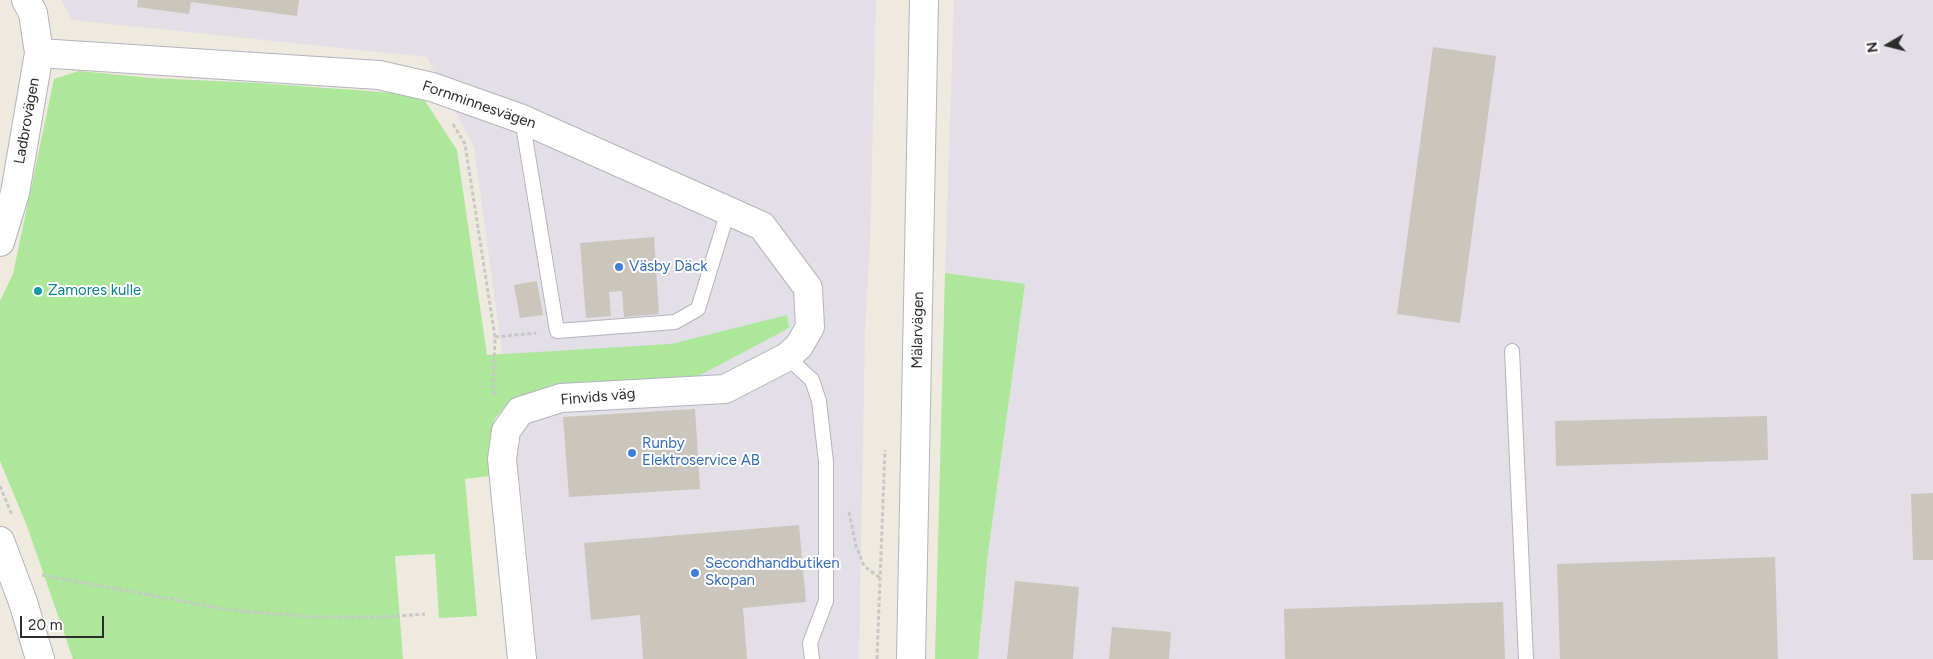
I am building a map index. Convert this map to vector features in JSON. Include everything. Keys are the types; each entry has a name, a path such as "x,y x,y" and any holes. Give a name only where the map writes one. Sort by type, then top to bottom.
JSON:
{"street":[{"name":"Ladbrovägen","path":"0,242 15,193 39,53 33,13 26,0"},
{"name":"Mälarvägen","path":"911,659 924,0"},
{"name":"Fornminnesvägen","path":"39,53 379,75 432,87 522,119 762,226 808,288 810,327 793,351"},
{"name":"Finvids väg","path":"522,659 502,459 506,431 520,411 561,398 725,388 793,351"},
{"path":"0,541 23,602 40,659"}],"lane":[{"path":"522,119 556,331 675,322 698,309 728,211"},
{"path":"793,351 812,380 819,401 826,462 826,601 810,643 812,659"},
{"path":"1512,351 1526,659"}],"path":[{"path":"432,87 465,144 494,337 493,390 506,431"},
{"path":"494,337 556,331"},
{"path":"877,659 885,441"},
{"path":"847,506 856,546 864,566 880,578"},
{"path":"34,573 230,610 314,617 385,617 425,614"}],"shaded area":[{"path":"61,0 876,0 870,243 865,332 859,659 537,659 523,506 474,147 427,57 72,20"},
{"path":"954,0 1933,0 1933,659 978,659 988,553 1025,285 945,273"}],"green space":[{"path":"79,71 152,78 258,83 395,93 425,101 457,150 487,355 671,344 787,315 789,328 691,380 534,391 509,401 494,420 490,476 465,479 477,616 439,618 435,554 395,556 403,659 73,659 27,526 0,461 0,301 13,274 54,79"},
{"path":"945,273 1025,284 988,553 978,659 935,659"}],"building":[{"path":"138,0 299,0 297,16 191,2 189,14 137,7"},
{"path":"1433,47 1496,56 1460,323 1397,314"},
{"name":"Väsby Däck","path":"654,237 659,314 624,317 622,291 609,292 611,316 586,318 580,243"},
{"path":"537,281 543,315 520,318 514,285"},
{"name":"Runby Elektroservice AB","path":"695,409 700,489 569,497 563,417"},
{"path":"1767,416 1768,460 1556,466 1555,421"},
{"path":"1933,493 1933,560 1913,560 1911,494"},
{"name":"Secondhandbutiken Skopan","path":"799,525 806,602 743,608 747,659 643,659 640,615 591,620 584,543"},
{"path":"1775,557 1778,659 1560,659 1557,564"},
{"path":"1015,581 1079,587 1073,659 1007,659"},
{"path":"1503,602 1505,659 1285,659 1284,609"},
{"path":"1112,627 1171,632 1169,659 1109,659"}],"place":[{"name":"Väsby Däck","path":"619,267"},
{"name":"Zamores kulle","path":"38,291"},
{"name":"Runby Elektroservice AB","path":"632,453"},
{"name":"Secondhandbutiken Skopan","path":"695,573"}]}
